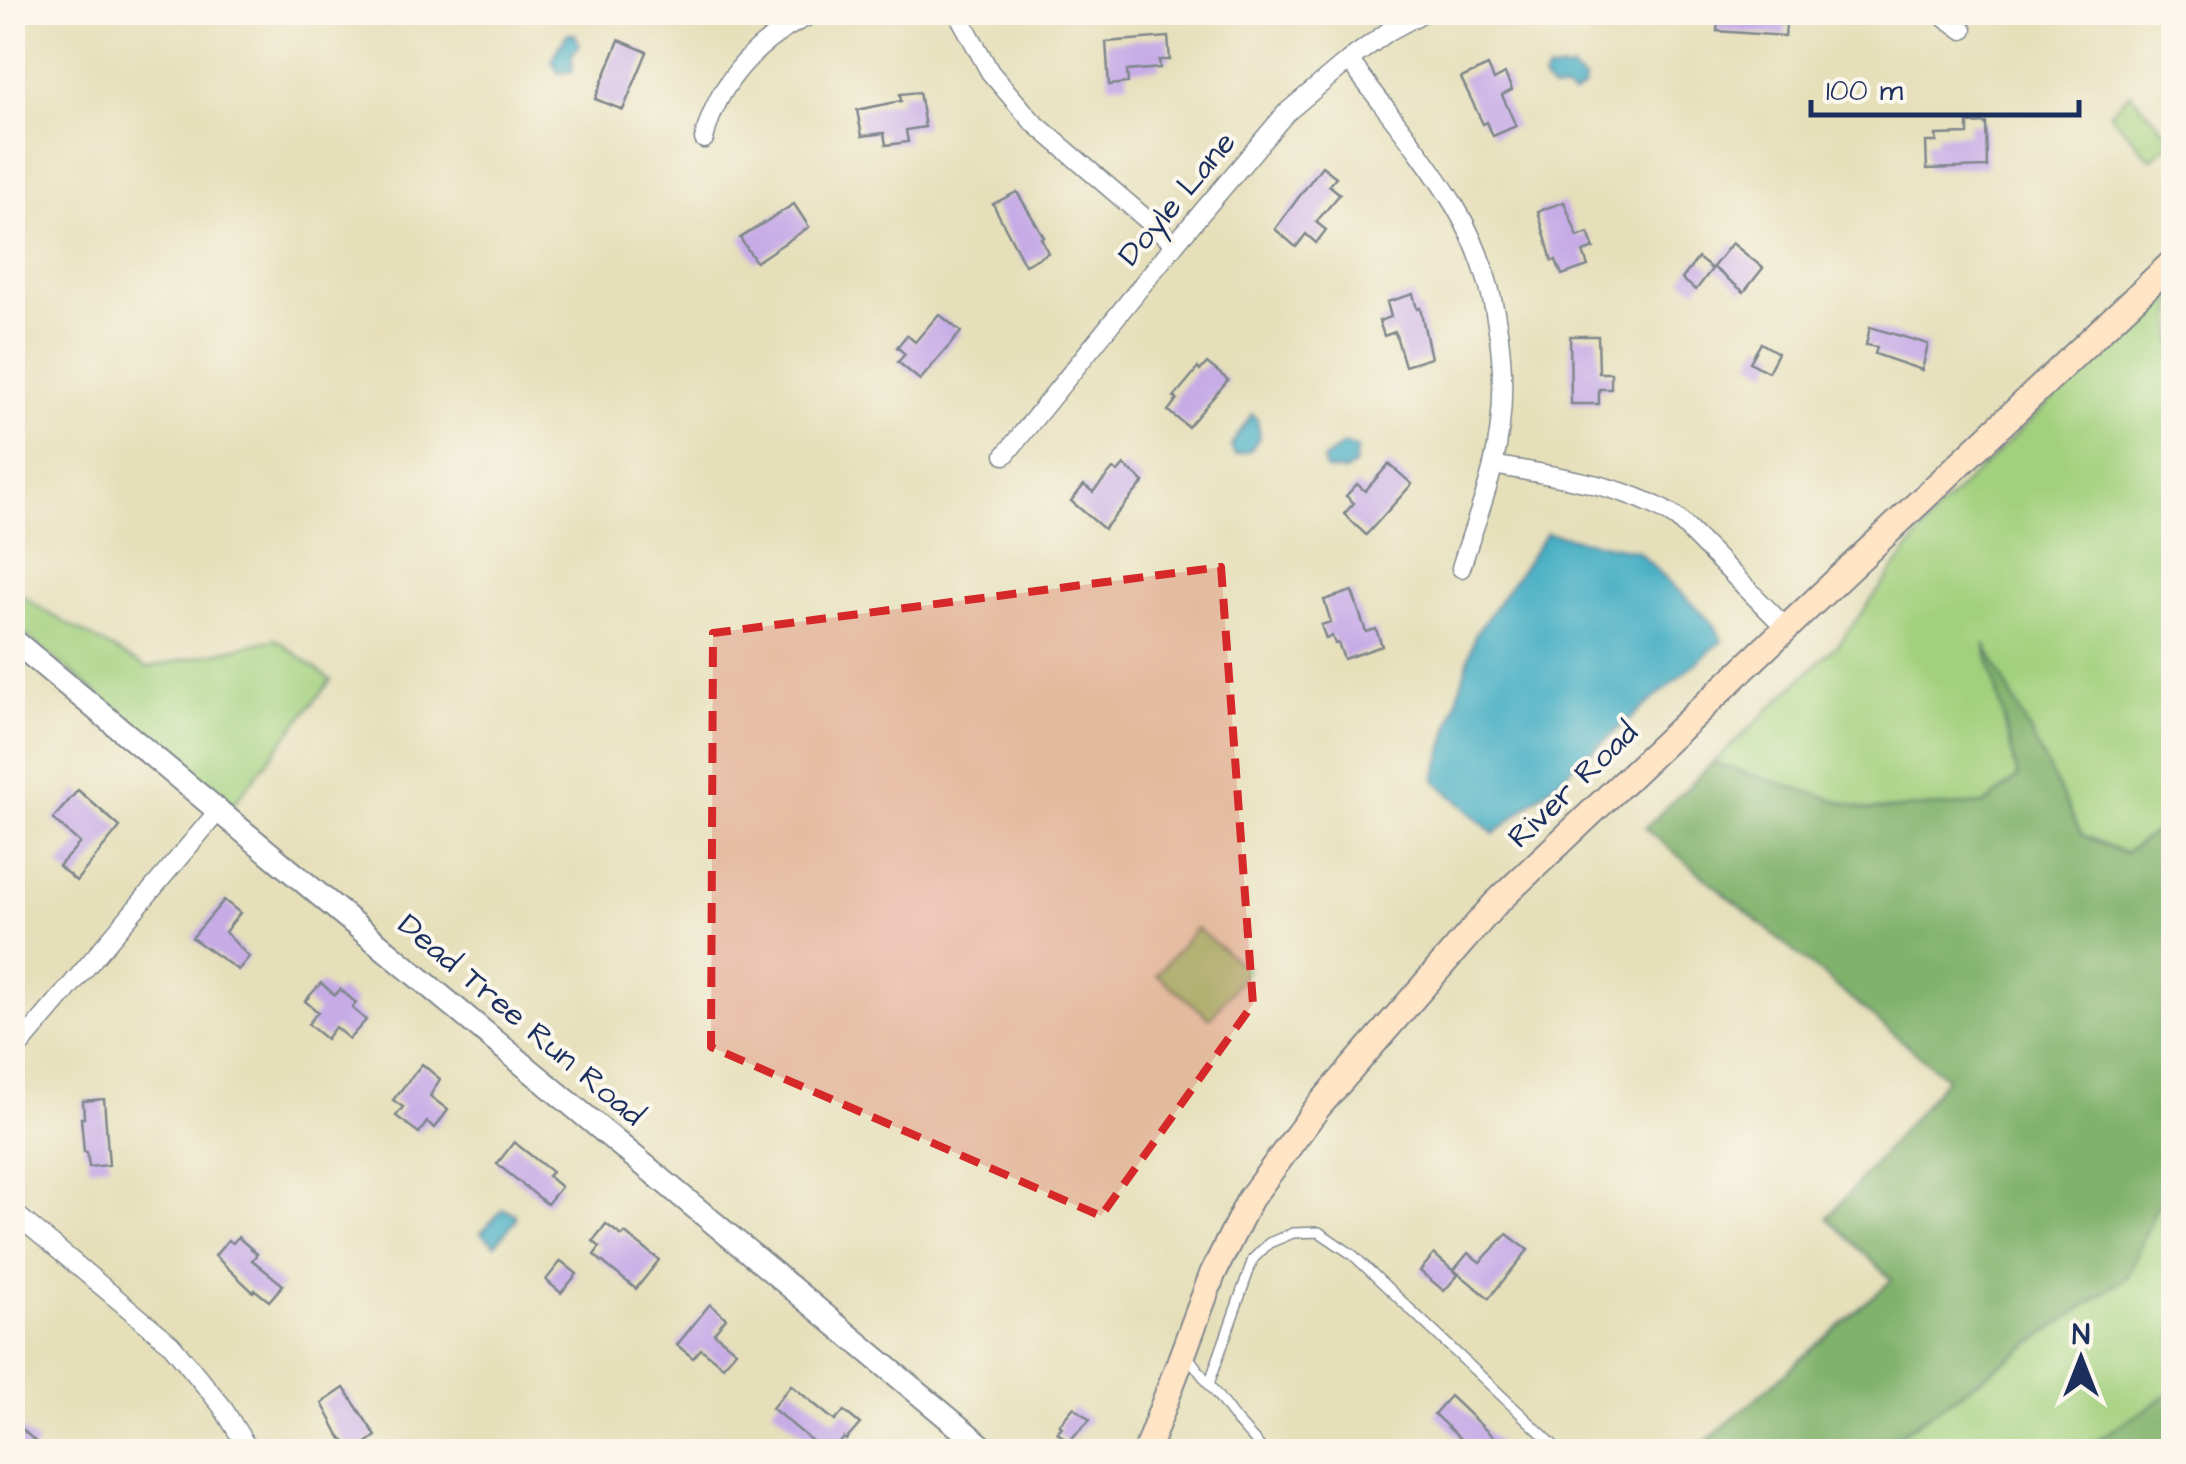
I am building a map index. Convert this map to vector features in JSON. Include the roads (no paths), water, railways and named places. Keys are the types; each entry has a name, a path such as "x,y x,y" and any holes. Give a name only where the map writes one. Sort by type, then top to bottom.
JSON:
{"main road":[{"name":"River Road","path":"1146,1452 1182,1348 1250,1199 1318,1107 1494,904 2174,261"}],"street":[{"path":"704,140 708,120 726,85 748,57 776,33 817,12"},
{"path":"957,12 990,72 1032,121 1174,244"},
{"name":"Doyle Lane","path":"1005,456 1174,244 1286,113 1348,60 1424,12"},
{"path":"1938,12 1964,30"},
{"path":"1348,60 1426,162 1458,212 1487,281 1497,321 1502,404 1493,465 1461,568"},
{"path":"1493,465 1635,495 1662,507 1785,628"},
{"name":"Dead Tree Run Road","path":"12,638 989,1452"},
{"path":"12,1055 220,809"},
{"path":"12,1211 171,1344 221,1405 250,1452"}],"lane":[{"path":"1209,1384 1253,1259 1281,1238 1319,1232 1353,1255 1562,1452"},
{"path":"1182,1348 1265,1452"}],"water":[{"path":"567,34 575,34 579,45 572,55 573,71 558,73 552,60"},
{"path":"1571,69 1585,81 1584,87 1573,95 1565,90 1552,90 1543,79 1547,72"},
{"path":"1252,414 1260,436 1250,451 1235,455 1233,442"},
{"path":"1344,444 1357,449 1354,465 1345,471 1326,470 1323,460"},
{"path":"1547,533 1637,551 1715,625 1722,641 1494,834 1435,780 1475,635"},
{"path":"503,1209 515,1214 516,1220 495,1245 481,1233"}]}
